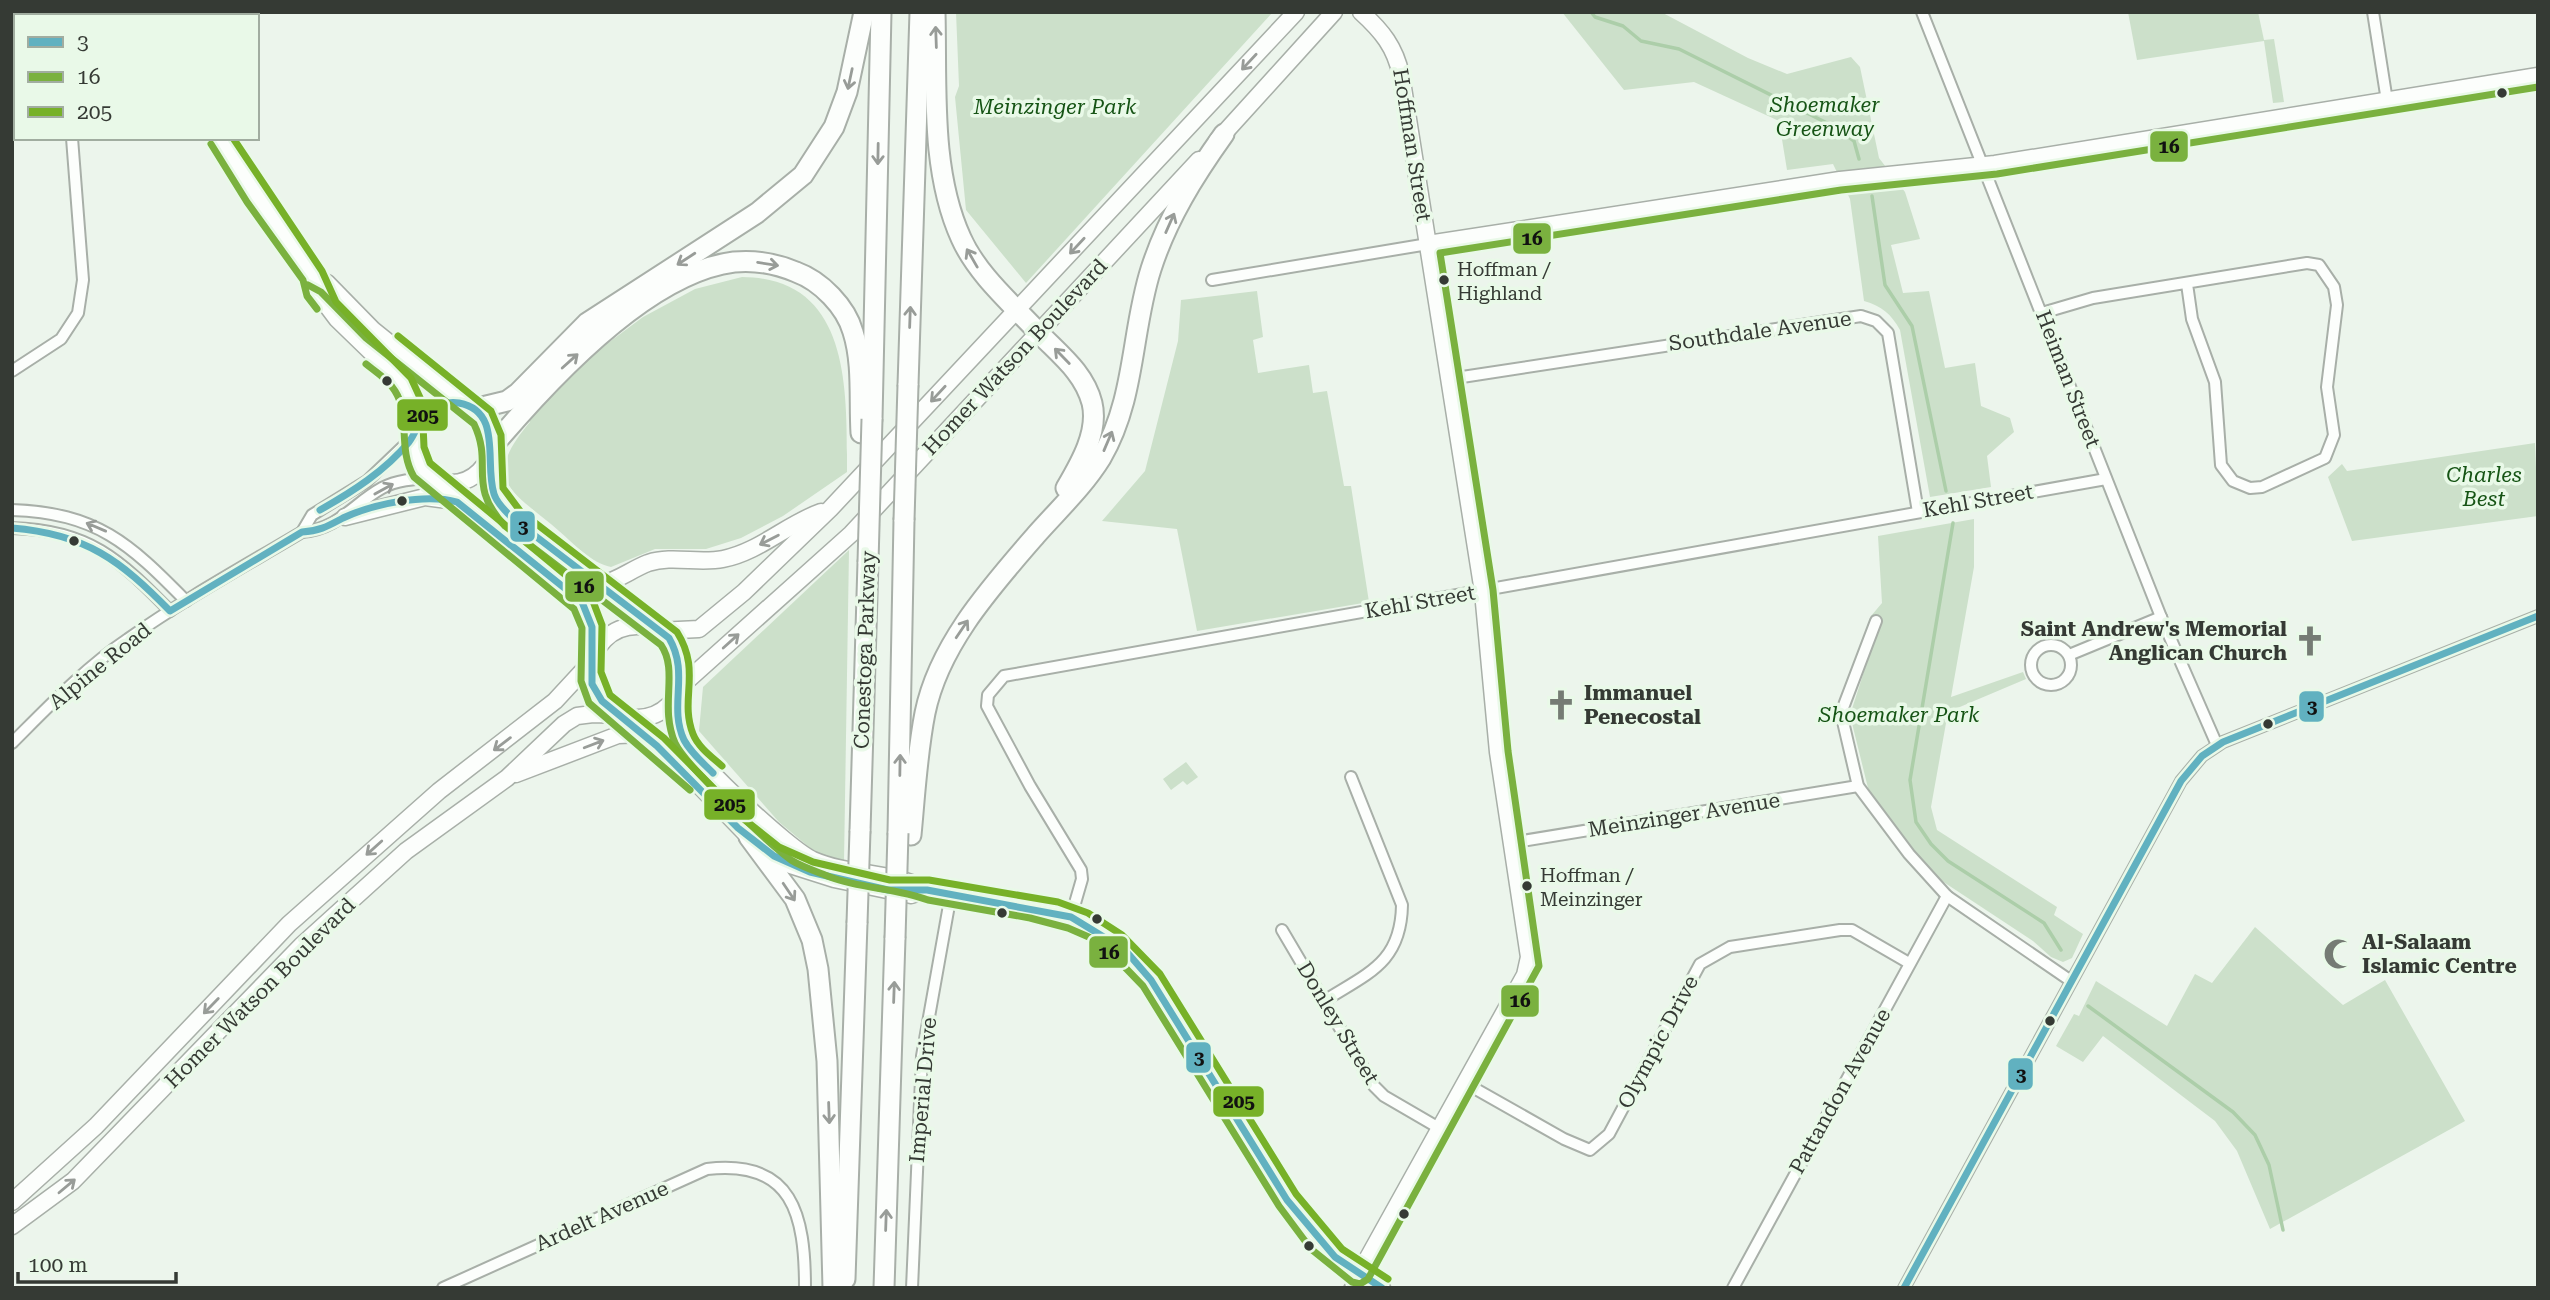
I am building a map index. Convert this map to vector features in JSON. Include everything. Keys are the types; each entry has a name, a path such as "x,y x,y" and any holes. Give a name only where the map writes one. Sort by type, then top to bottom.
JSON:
{"highway":[{"path":"470,407 507,401 587,323 757,213 803,175 834,127 843,104 864,12"},
{"name":"Conestoga Parkway","path":"845,1288 868,562 866,426 881,12"},
{"name":"Conestoga Parkway","path":"884,1288 895,961 900,936 905,834 904,520 920,12"},
{"path":"935,12 939,148 949,202 960,237 977,268 1023,303 1038,332 1068,361 1083,383 1092,404 1092,423 1087,447 1038,533"},
{"path":"905,834 925,711 940,669 961,629 1038,533 1064,507 1101,457 1132,376 1150,270 1172,217 1195,175 1224,134"},
{"path":"491,451 541,388 617,320 675,284 702,271 733,262 782,266 802,274 822,287 846,315 854,333 866,426"},
{"path":"749,837 795,900 812,940 818,969 827,1060 833,1288"}],"main road":[{"name":"Homer Watson Boulevard","path":"659,631 681,632 709,624 830,509 1296,12"},
{"name":"Homer Watson Boulevard","path":"679,690 851,534 1224,134 1334,12"},
{"name":"Hoffman Street","path":"1354,1281 1529,966 1498,752 1483,592 1398,60 1387,37 1361,12"},
{"path":"1428,244 1840,180 1984,166 2538,76"},
{"path":"221,140 256,196 313,276 316,291 337,319 404,384 414,412 412,435 415,461 457,502 582,602 590,613 594,631 591,675 594,690 603,704 643,734 749,837 790,864 810,873 911,895 927,890"},
{"path":"313,276 327,283 373,330 470,407 488,426 493,492 498,503 513,519 659,631 677,649 683,674 679,690 683,738 692,752 798,852 836,868 913,882 927,890 1071,917 1125,950 1151,980 1287,1200 1318,1241 1354,1281 1382,1288"},
{"path":"412,435 427,411 438,405 451,403 470,407"},
{"path":"430,478 450,484 467,481 480,471 491,451"},
{"path":"345,517 425,497 457,502"},
{"path":"599,585 616,582 647,564 663,560 699,562 726,559 771,540 807,517 830,509"},
{"path":"593,658 604,639 619,629 638,625 659,631"},
{"name":"Homer Watson Boulevard","path":"12,1202 96,1126 289,924 439,791 555,701 593,658"},
{"path":"620,715 633,718 659,712 679,690"},
{"name":"Homer Watson Boulevard","path":"12,1226 73,1181 301,946 406,851 508,778 564,724 577,716 620,715"},
{"path":"508,778 618,735 643,734"}],"street":[{"name":"Heiman Street","path":"1922,12 2161,617 2217,745"},
{"path":"2373,12 2387,101"},
{"path":"12,371 61,339 78,313 83,280 72,140"},
{"path":"1212,281 1428,244"},
{"path":"2042,313 2093,298 2307,263 2319,265 2334,287 2337,305 2327,387 2334,435 2325,458 2262,487 2250,488 2233,481 2221,465 2215,382 2192,319 2186,284"},
{"name":"Southdale Avenue","path":"1449,379 1861,316 1876,321 1888,333 1918,512"},
{"name":"Alpine Road","path":"302,532 312,515 367,481 412,435"},
{"name":"Alpine Road","path":"12,743 65,688 126,639 170,611 302,532 321,531 393,483 430,478"},
{"name":"Kehl Street","path":"1071,917 1080,887 1081,870 1030,786 987,706 988,695 996,682 1004,676 2106,479"},
{"path":"12,510 63,516 104,529 132,550 186,601"},
{"path":"58,532 63,516"},
{"path":"12,528 58,532 97,546 122,563 170,611"},
{"path":"122,563 132,550"},
{"path":"1904,1288 2181,781 2202,756 2217,745 2538,616"},
{"path":"2069,655 2161,617"},
{"path":"1876,621 1841,713 1858,786 1909,854 1947,895 2071,981"},
{"path":"1324,1001 1388,958 1402,924 1402,905 1351,776"},
{"name":"Meinzinger Avenue","path":"1510,843 1858,786"},
{"name":"Imperial Drive","path":"912,1288 922,1056 951,894"},
{"name":"Pattandon Avenue","path":"1733,1288 1947,895"},
{"name":"Donley Street","path":"1282,930 1374,1086 1384,1096 1439,1128"},
{"name":"Olympic Drive","path":"1465,1083 1564,1139 1590,1150 1609,1134 1700,964 1730,947 1840,930 1852,930 1909,963"},
{"name":"Ardelt Avenue","path":"443,1288 707,1169 735,1166 766,1175 784,1191 803,1235 805,1288"}],"green space":[{"name":"Meinzinger Park","path":"956,12 1273,12 1026,283 966,210 955,97 959,86"},
{"name":"Shoemaker Greenway","path":"1562,12 1661,12 1748,58 1787,74 1851,57 1860,67 1879,158 1905,192 1920,239 1891,245 1903,293 1929,291 1945,368 1975,363 1981,406 2010,418 2014,432 1987,456 1991,487 1930,497 1900,330 1885,311 1864,301 1850,199 1833,164 1787,170 1779,121 1694,82 1624,90"},
{"path":"2128,12 2258,12 2264,40 2274,39 2284,102 2273,103 2264,41 2137,60"},
{"path":"742,277 778,282 804,296 823,317 835,344 843,374 847,472 783,516 741,538 706,549 655,549 611,567 597,562 529,506 508,485 506,459 530,422 526,415 569,372 643,317 695,289"},
{"path":"1257,291 1263,337 1253,340 1258,373 1309,365 1313,393 1327,391 1344,486 1351,486 1369,602 1197,631 1177,529 1102,521 1145,471 1178,341 1181,300"},
{"name":"Charles Best","path":"2535,443 2538,516 2352,541 2328,477 2342,464 2347,471"},
{"name":"Shoemaker Park","path":"1974,519 1974,567 1951,697 2023,672 2026,679 1948,712 1931,807 1937,830 2057,907 2054,915 2083,934 2072,958 2063,962 2051,957 2033,941 1942,881 1906,843 1868,788 1850,715 1879,625 1871,616 1882,603 1878,536"},
{"path":"849,550 844,862 816,853 779,822 699,731 703,687"},
{"path":"1186,762 1198,777 1187,785 1183,781 1171,790 1163,779"},
{"path":"2255,927 2343,1005 2385,980 2465,1121 2270,1229 2237,1151 2215,1121 2103,1036 2083,1062 2056,1046 2074,1014 2079,1016 2096,981 2167,1026 2195,974 2212,983"}],"waterway":[{"path":"1591,12 1595,17 1623,26 1641,41 1679,49 1835,127 1854,141 1859,159"},
{"path":"1872,196 1885,285 1912,326 1946,491"},
{"path":"1953,523 1910,780 1916,822 1931,844 1948,861 2044,923 2061,950"},
{"path":"2088,1006 2233,1112 2255,1135 2269,1165 2283,1230"}],"transit line":[{"name":"16","path":"308,285 321,292 366,338 474,424 482,452 483,486 493,511 505,526 661,645 669,666 669,716 675,743 694,768 747,821 791,860 830,877 928,900 1030,918 1068,928 1091,938 1115,957 1143,986 1279,1206 1311,1249 1352,1282 1360,1284 1368,1279 1539,966 1508,751 1493,590 1440,253 1841,190 1997,174 2538,87"},
{"name":"205","path":"234,140 322,271 336,302 411,378 422,402 424,447 430,463 591,596 602,625 601,672 610,695 664,738 745,820 779,847 813,862 890,880 929,880 1058,902 1088,913 1122,935 1160,974 1296,1194 1342,1249 1388,1279"},
{"name":"16","path":"211,144 247,202 303,280 307,296 317,309"},
{"name":"205","path":"398,336 491,411 501,435 503,488 521,512 677,632 688,660 688,708 693,734 722,766"},
{"name":"16","path":"366,364 389,383 400,401 406,455 414,477 574,609 582,628 581,681 589,703 690,790"},
{"name":"3","path":"320,510 379,472 409,442 422,418 431,409 451,403 473,408 482,416 487,427 491,482 495,498 502,507 513,519 669,638 678,664 678,714 684,740 697,758 713,773"},
{"name":"3","path":"12,528 38,531 81,543 118,564 170,611 302,532 324,528 369,508 399,501 430,499 457,502 582,602 592,627 592,684 602,701 657,746 738,828 774,856 810,872 888,890 927,890 1071,917 1125,950 1151,980 1287,1200 1335,1257 1382,1288"},
{"name":"3","path":"1904,1288 2181,781 2202,756 2223,742 2538,616"}],"place":[{"name":"Hoffman / Highland","path":"1444,280"},
{"name":"Saint Andrew's Memorial Anglican Church","path":"2310,641"},
{"name":"Immanuel Penecostal","path":"1561,705"},
{"name":"Hoffman / Meinzinger","path":"1527,886"},
{"name":"Al-Salaam Islamic Centre","path":"2339,954"}]}
